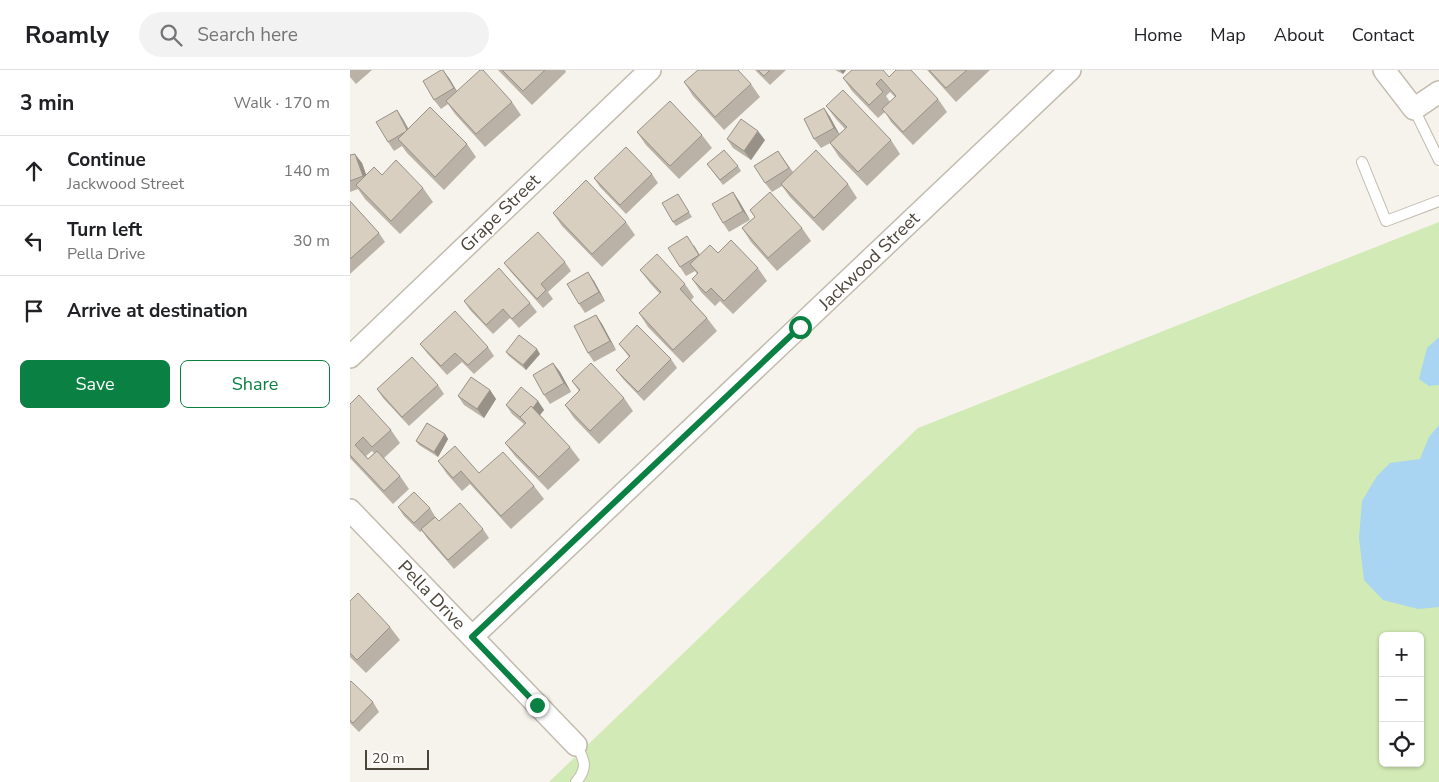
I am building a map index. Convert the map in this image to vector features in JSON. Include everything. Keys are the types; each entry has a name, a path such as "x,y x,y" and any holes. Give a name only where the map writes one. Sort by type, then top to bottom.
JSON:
{"street":[{"name":"Grape Street","path":"350,357 650,70"},
{"name":"Jackwood Street","path":"472,637 1070,70"},
{"path":"1384,70 1414,109 1439,92"},
{"name":"Pella Drive","path":"350,510 576,745"}],"lane":[{"path":"1414,109 1439,160"},
{"path":"1362,162 1386,221 1439,200"},
{"path":"576,745 582,754 584,765 583,774 576,782"}],"green space":[{"path":"1439,222 1439,782 549,782 918,428"}],"water":[{"path":"1439,337 1439,385 1429,386 1419,379 1427,348"},
{"path":"1439,425 1439,607 1418,609 1383,600 1364,580 1359,538 1362,501 1377,476 1390,463 1420,459 1429,437"}],"building":[{"path":"443,70 454,88 434,100 423,81"},
{"path":"480,70 483,70 512,102 476,134 446,101"},
{"path":"502,70 545,70 523,91"},
{"path":"698,70 738,70 751,84 715,117 684,82"},
{"path":"758,70 770,70 764,76"},
{"path":"852,70 883,70 889,77 896,70 911,70 938,99 903,132 882,109 896,96 881,79 876,84 883,92 869,105 843,78"},
{"path":"929,70 967,70 946,88"},
{"path":"843,90 891,140 858,172 830,143 847,127 826,106"},
{"path":"670,101 702,135 670,166 637,132"},
{"path":"430,107 467,144 435,177 398,139"},
{"path":"824,108 834,128 814,139 804,119"},
{"path":"397,110 407,130 388,142 376,122"},
{"path":"741,119 758,131 744,151 727,139"},
{"path":"626,147 652,174 620,205 594,178"},
{"path":"724,150 738,166 720,180 707,164"},
{"path":"816,150 848,184 814,218 781,184"},
{"path":"778,151 789,168 765,183 754,166"},
{"path":"355,154 363,176 350,181 350,155"},
{"path":"396,160 423,188 391,221 356,185 374,167 382,175"},
{"path":"586,180 626,222 592,254 553,213"},
{"path":"733,192 743,211 723,223 712,204"},
{"path":"770,192 802,228 768,258 742,228 755,217 750,210"},
{"path":"678,194 689,212 673,222 662,203"},
{"path":"350,201 379,233 350,259"},
{"path":"538,232 565,262 541,284 546,290 537,299 504,263"},
{"path":"687,236 699,255 680,267 668,248"},
{"path":"731,240 758,268 724,301 711,288 706,293 692,279 698,273 690,264 710,245 718,253"},
{"path":"657,254 685,284 680,289 707,318 673,350 639,313 661,292 640,270"},
{"path":"499,268 530,303 512,319 503,309 486,325 464,301"},
{"path":"588,272 599,292 579,304 567,284"},
{"path":"455,311 488,347 468,365 455,353 441,366 420,344"},
{"path":"596,315 610,341 588,353 574,326"},
{"path":"637,325 671,359 638,392 616,370 630,356 619,344"},
{"path":"519,335 537,349 523,365 506,352"},
{"path":"412,357 438,385 402,417 377,389"},
{"path":"553,363 564,383 544,395 533,375"},
{"path":"591,363 624,398 590,431 565,405 580,390 572,381"},
{"path":"471,377 490,390 477,409 458,396"},
{"path":"521,387 538,401 533,408 531,406 520,417 506,405"},
{"path":"359,395 391,430 372,447 363,437 355,445 368,459 377,451 400,476 384,491 350,455 350,404"},
{"path":"531,406 570,447 539,477 505,443 526,423 520,417"},
{"path":"427,423 445,434 434,452 416,441"},
{"path":"455,446 479,473 503,452 534,486 501,516 461,471 453,478 438,461"},
{"path":"414,492 430,508 414,523 398,507"},
{"path":"460,503 483,529 448,560 421,529 435,517 439,521"},
{"path":"358,593 390,627 357,660 350,653 350,601"},
{"path":"351,681 373,702 353,723 350,720"}],"route":[{"path":"537,705 472,637 800,327"}]}
